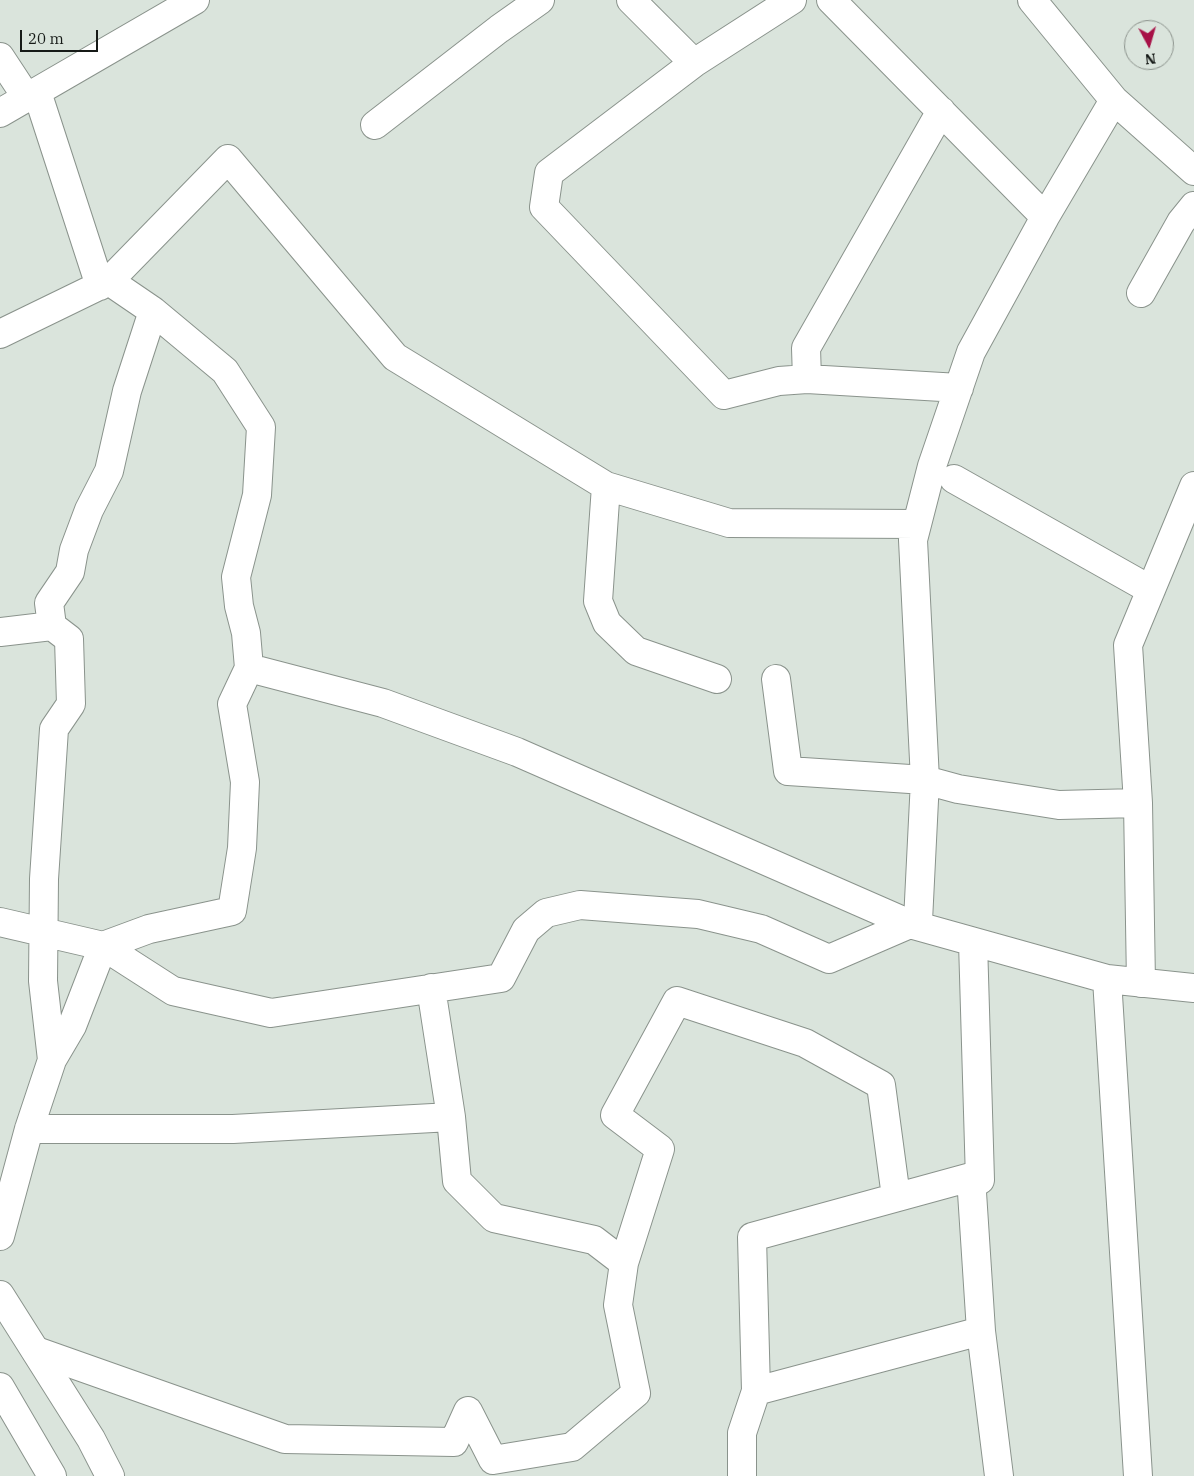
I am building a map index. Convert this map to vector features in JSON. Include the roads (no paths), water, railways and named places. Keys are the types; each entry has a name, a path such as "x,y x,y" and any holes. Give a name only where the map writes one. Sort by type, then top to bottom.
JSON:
{"street":[{"path":"0,113 195,0"},
{"path":"375,126 540,0"},
{"path":"632,0 694,63"},
{"path":"792,0 694,63 549,173 544,207 724,396 779,381 807,379 959,388"},
{"path":"831,0 1045,217"},
{"path":"1032,0 1114,100 1194,171"},
{"path":"0,58 32,95 104,283 153,311 225,371 261,427 257,494 236,577 239,606 246,633 249,668 232,704 245,782 242,848 232,911 149,929 103,946 72,1026 52,1060 29,1129 0,1236"},
{"path":"0,922 103,946 173,991 270,1013 501,978 526,930 546,913 580,905 698,914 761,929 829,958 918,921 925,780 913,540 932,466 971,352 1045,217 1114,100"},
{"path":"807,379 806,348 941,111"},
{"path":"0,334 104,283 228,158 394,357 606,486 729,523 917,524"},
{"path":"1141,293 1182,222 1194,206"},
{"path":"52,1060 43,981 44,879 54,730 71,704 69,640 52,626 49,603 70,572 74,550 89,510 109,471 127,391 153,311"},
{"path":"954,479 1151,590"},
{"path":"606,486 598,601 607,623 636,650 717,679"},
{"path":"1141,983 1138,803 1128,645 1194,486"},
{"path":"0,632 52,626"},
{"path":"249,668 383,704 517,752 910,924 1107,979 1194,988"},
{"path":"776,679 788,770 925,780 958,789 1059,805 1138,803"},
{"path":"742,1476 742,1433 756,1391 752,1237 972,1177 980,1180 973,942"},
{"path":"1107,979 1138,1476"},
{"path":"430,988 451,1117 457,1181 494,1218 594,1240 624,1263"},
{"path":"36,1351 285,1439 454,1442 468,1410 493,1460 572,1448 636,1393 618,1305 624,1263 660,1149 615,1115 677,1001 805,1043 881,1085 896,1197"},
{"path":"29,1129 232,1129 451,1117"},
{"path":"972,1177 981,1331 999,1476"},
{"path":"0,1295 91,1439 110,1476"},
{"path":"756,1391 981,1331"},
{"path":"0,1387 52,1476"}]}
